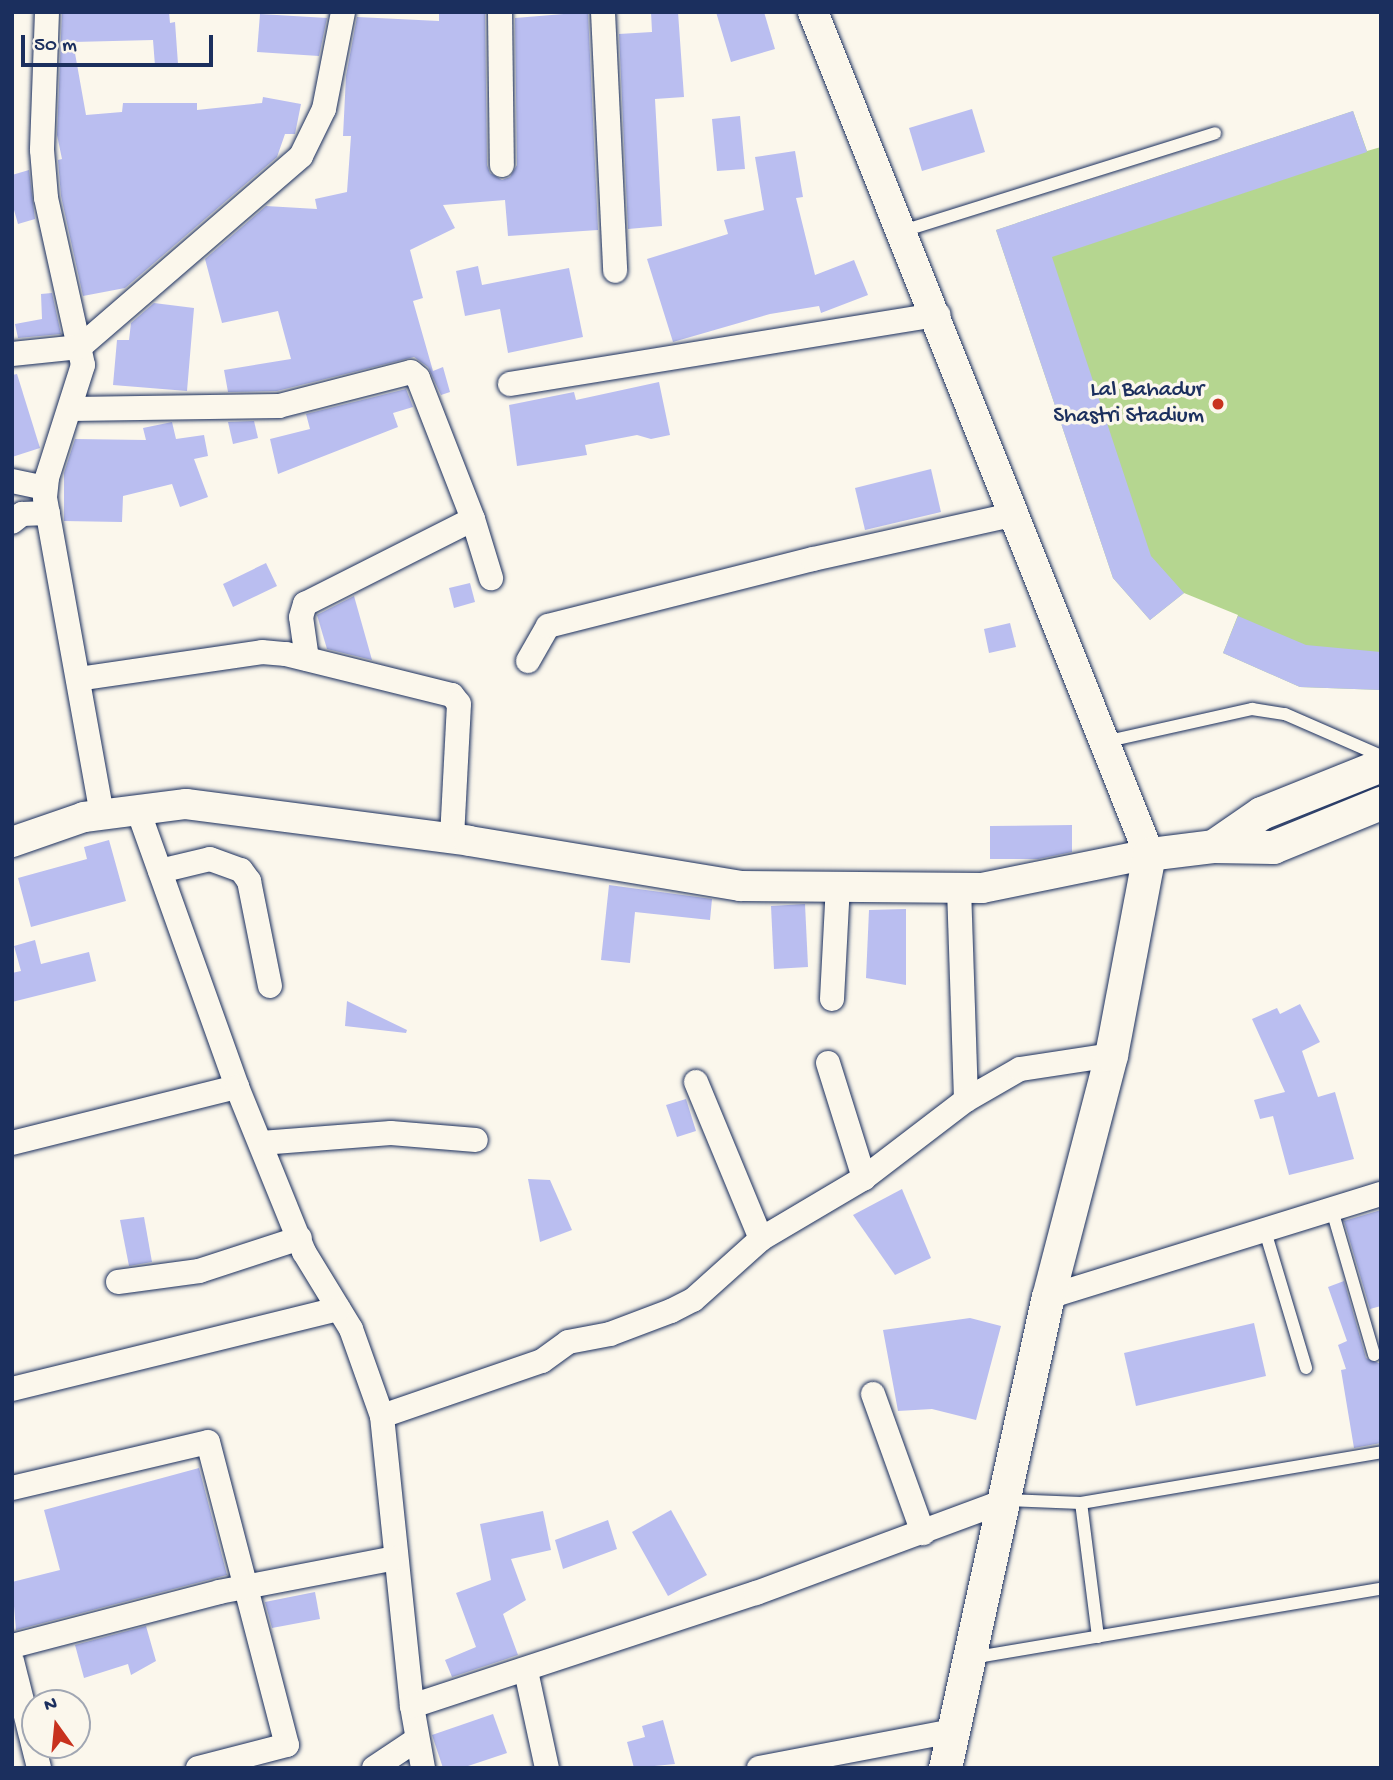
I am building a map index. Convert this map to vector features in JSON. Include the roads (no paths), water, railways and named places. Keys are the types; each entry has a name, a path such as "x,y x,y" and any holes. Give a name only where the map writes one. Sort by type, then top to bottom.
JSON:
{"main road":[{"path":"1213,846 1261,813 1381,765"},
{"path":"945,1768 1007,1500 1048,1297 1111,1055 1149,855 1213,846 1273,847 1381,803"}],"street":[{"path":"47,12 40,101 42,150 47,198 80,347 81,379 45,488 102,815"},
{"path":"12,354 80,347 301,156 324,109 343,12"},
{"path":"500,12 502,164"},
{"path":"603,12 615,271"},
{"path":"12,842 102,815 186,804 452,839 740,886 982,888 1149,855 1012,515 938,315 814,12"},
{"path":"510,384 938,315"},
{"path":"71,409 279,406 411,372 418,378 473,519 491,578"},
{"path":"12,481 45,488"},
{"path":"12,522 22,514 48,513"},
{"path":"528,660 548,626 813,559 1012,515"},
{"path":"307,659 301,617 305,604 473,519"},
{"path":"78,679 262,652 307,659 457,698 452,839"},
{"path":"138,810 237,1087 300,1238 351,1329 382,1416 412,1706 423,1768"},
{"path":"160,870 210,859 241,870 249,881 270,986"},
{"path":"832,999 838,886"},
{"path":"959,888 966,1100"},
{"path":"382,1416 542,1361 568,1342 610,1335 671,1311 693,1300 761,1239 864,1178 966,1100 1020,1069 1111,1055"},
{"path":"828,1063 864,1178"},
{"path":"696,1082 761,1239"},
{"path":"12,1143 237,1087"},
{"path":"261,1143 391,1133 476,1140"},
{"path":"1048,1297 1381,1194"},
{"path":"118,1282 199,1271 300,1238"},
{"path":"12,1389 338,1309"},
{"path":"873,1394 923,1533"},
{"path":"12,1489 208,1442 243,1587 287,1745 198,1768"},
{"path":"412,1706 526,1671 923,1533 1007,1500"},
{"path":"12,1646 243,1587 396,1558"},
{"path":"12,1661 39,1768"},
{"path":"526,1671 547,1768"},
{"path":"759,1768 954,1731"},
{"path":"374,1768 416,1740"}],"lane":[{"path":"903,231 1215,133"},
{"path":"1104,743 1252,709 1285,714 1381,756"},
{"path":"1332,1210 1374,1355"},
{"path":"1265,1231 1306,1368"},
{"path":"1007,1500 1081,1503 1381,1452"},
{"path":"1081,1503 1098,1637"},
{"path":"970,1658 1381,1590"}],"place":[{"name":"Lal Bahadur Shastri Stadium","path":"1218,404"}]}
